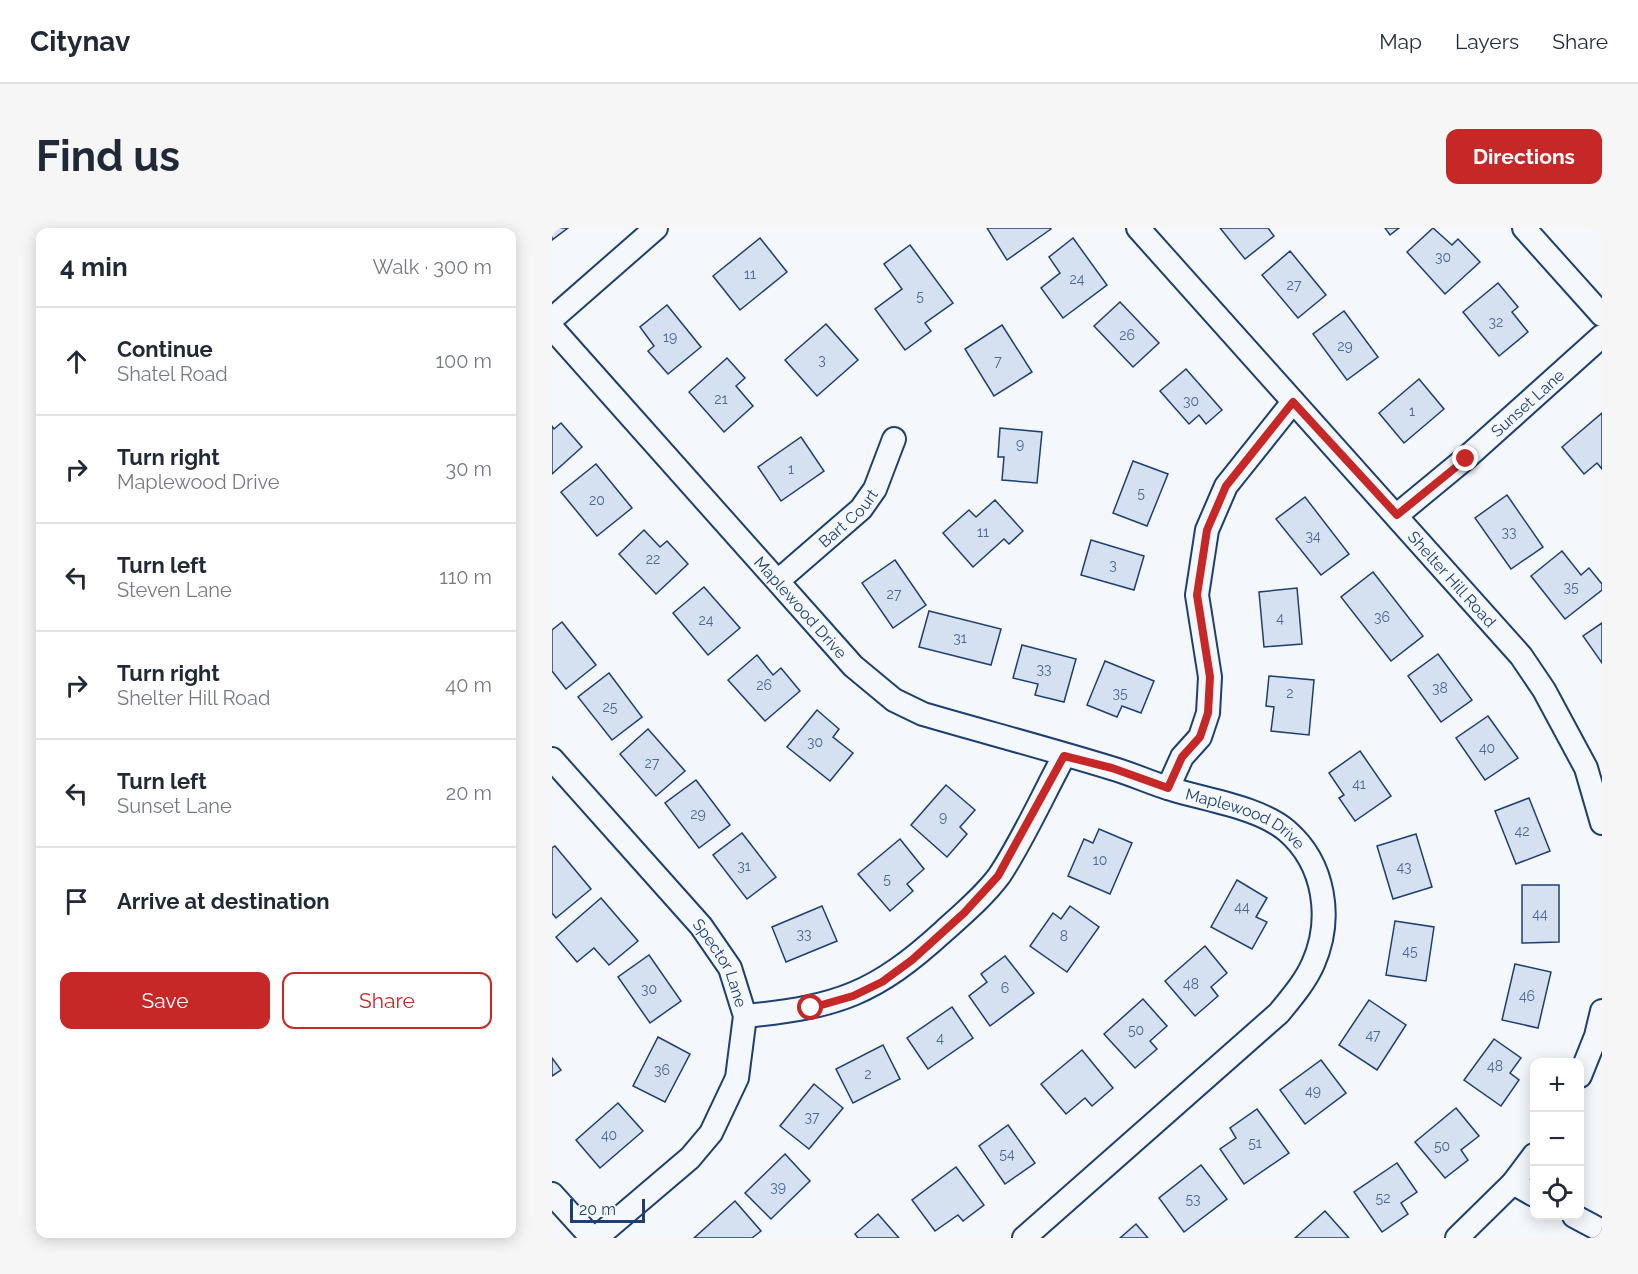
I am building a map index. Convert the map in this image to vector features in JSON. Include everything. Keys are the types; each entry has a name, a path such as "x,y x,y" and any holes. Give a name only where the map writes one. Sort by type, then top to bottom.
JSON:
{"street":[{"path":"552,319 656,228"},
{"name":"Shelter Hill Road","path":"1138,228 1521,656 1544,690 1586,768 1602,823"},
{"path":"1524,228 1602,315"},
{"name":"Maplewood Drive","path":"552,328 779,580 853,666 894,700 922,714 1112,768 1168,788 1262,815 1287,831 1309,856 1319,877 1324,929 1313,964 1300,987 1279,1013 1024,1238"},
{"name":"Sunset Lane","path":"1397,515 1466,459 1602,336"},
{"path":"1168,788 1182,757 1200,737 1208,713 1210,677 1197,595 1207,530 1226,486 1293,402"},
{"name":"Bart Court","path":"779,580 861,509 875,489 894,439"},
{"path":"744,1016 811,1008 853,996 882,982 912,960 964,913 998,876 1064,756"},
{"name":"Spector Lane","path":"552,759 701,926 730,968 744,1016 737,1078 711,1133 690,1158 596,1238"},
{"path":"1584,1066 1596,1036 1602,1011"},
{"path":"1457,1238 1513,1183 1530,1160"},
{"path":"1513,1183 1530,1193"},
{"path":"552,1194 592,1238"},
{"path":"1583,1220 1602,1231"}],"building":[{"path":"552,228 568,228 552,240"},
{"path":"987,228 1050,228 1051,229 1007,260"},
{"path":"1220,228 1268,228 1274,236 1245,259"},
{"path":"1385,228 1399,228 1390,235"},
{"path":"1433,228 1452,245 1458,239 1480,262 1445,294 1407,252"},
{"path":"760,238 787,272 740,310 713,276"},
{"path":"1073,238 1107,285 1063,318 1041,288 1060,273 1049,257"},
{"path":"910,245 953,303 925,323 931,331 905,350 875,309 902,289 884,264"},
{"path":"1290,251 1326,295 1298,318 1262,275"},
{"path":"1498,283 1518,307 1512,312 1528,332 1499,356 1463,312"},
{"path":"1120,302 1159,343 1133,367 1094,326"},
{"path":"667,305 701,347 668,374 648,351 654,346 640,327"},
{"path":"1344,311 1378,357 1347,380 1313,334"},
{"path":"826,324 858,360 817,396 785,360"},
{"path":"1002,325 1032,372 994,396 965,349"},
{"path":"727,358 745,378 736,386 753,406 724,432 689,392"},
{"path":"1186,369 1222,410 1206,424 1199,415 1189,424 1160,391"},
{"path":"1419,379 1444,409 1404,443 1379,413"},
{"path":"1602,413 1602,469 1597,463 1584,474 1562,447"},
{"path":"561,423 582,447 552,474 552,426 554,429"},
{"path":"1000,428 1042,432 1037,483 1002,480 1004,457 998,457"},
{"path":"801,437 824,471 781,501 758,467"},
{"path":"1133,461 1168,474 1147,526 1113,513"},
{"path":"596,464 632,508 597,536 561,492"},
{"path":"1507,495 1543,547 1511,569 1475,518"},
{"path":"1305,497 1349,554 1321,575 1276,519"},
{"path":"995,500 1023,531 1009,544 1004,539 973,567 943,533 969,510 976,517"},
{"path":"644,530 660,547 667,541 688,564 656,594 619,554"},
{"path":"1091,540 1144,556 1134,590 1081,575"},
{"path":"1562,551 1581,575 1589,568 1602,584 1602,590 1565,619 1531,576"},
{"path":"895,560 926,605 893,628 862,583"},
{"path":"1373,572 1423,636 1391,661 1341,597"},
{"path":"704,587 740,628 708,655 673,613"},
{"path":"1297,588 1302,644 1264,647 1259,592"},
{"path":"929,611 1001,629 991,665 919,647"},
{"path":"562,622 596,665 566,689 552,671 552,630"},
{"path":"1602,623 1602,663 1583,636"},
{"path":"1022,645 1076,659 1064,702 1035,695 1038,684 1013,678"},
{"path":"1438,654 1472,700 1441,722 1408,676"},
{"path":"757,655 773,675 781,668 800,691 765,721 728,680"},
{"path":"1105,661 1154,681 1141,713 1122,706 1117,717 1087,705"},
{"path":"609,673 642,717 612,740 578,697"},
{"path":"1269,676 1314,680 1309,735 1271,731 1274,707 1266,706"},
{"path":"817,710 839,729 833,737 853,753 830,781 787,747"},
{"path":"1488,716 1518,758 1485,780 1456,738"},
{"path":"648,729 685,771 656,796 620,754"},
{"path":"1360,751 1391,796 1355,821 1339,798 1344,795 1329,773"},
{"path":"696,780 730,825 699,848 665,803"},
{"path":"946,785 975,810 960,827 967,834 947,857 911,825"},
{"path":"1529,798 1550,851 1516,864 1495,811"},
{"path":"1099,829 1132,843 1110,894 1068,876 1084,839 1093,843"},
{"path":"742,833 776,877 747,899 713,855"},
{"path":"1416,834 1432,887 1393,899 1377,846"},
{"path":"900,839 924,869 907,884 913,891 890,911 858,874"},
{"path":"555,846 591,889 556,918 552,913 552,848"},
{"path":"1237,880 1267,898 1256,917 1267,922 1252,949 1211,927"},
{"path":"1522,885 1559,885 1559,942 1522,943"},
{"path":"601,898 638,941 609,965 594,948 577,962 556,937"},
{"path":"822,906 837,941 786,962 772,927"},
{"path":"1070,906 1099,927 1067,972 1030,946 1053,913 1061,919"},
{"path":"1395,921 1434,927 1426,981 1386,975"},
{"path":"1205,946 1227,973 1211,987 1218,996 1195,1016 1165,981"},
{"path":"649,955 681,1001 650,1023 618,977"},
{"path":"1005,956 1034,993 990,1026 969,996 987,982 981,974"},
{"path":"1515,964 1551,972 1538,1028 1502,1020"},
{"path":"1143,999 1167,1026 1150,1041 1157,1049 1135,1068 1104,1034"},
{"path":"1369,1000 1406,1025 1377,1070 1339,1045"},
{"path":"952,1007 973,1038 928,1069 907,1038"},
{"path":"658,1037 690,1054 665,1102 633,1086"},
{"path":"1494,1039 1521,1058 1510,1073 1519,1080 1501,1106 1464,1080"},
{"path":"883,1045 900,1079 853,1103 836,1069"},
{"path":"1082,1050 1113,1088 1092,1106 1085,1098 1066,1114 1041,1084"},
{"path":"552,1058 561,1070 552,1076"},
{"path":"1321,1060 1346,1093 1305,1124 1280,1090"},
{"path":"814,1084 843,1108 809,1149 780,1126"},
{"path":"618,1103 643,1131 600,1168 576,1140"},
{"path":"1456,1108 1479,1136 1461,1150 1468,1160 1445,1178 1415,1142"},
{"path":"1257,1109 1289,1153 1244,1184 1220,1149 1236,1138 1230,1128"},
{"path":"1008,1125 1035,1163 1005,1184 979,1146"},
{"path":"785,1154 810,1181 771,1219 745,1193"},
{"path":"1397,1163 1417,1192 1401,1203 1408,1214 1382,1232 1354,1192"},
{"path":"1201,1165 1227,1199 1184,1232 1159,1198"},
{"path":"956,1167 984,1205 963,1221 958,1215 935,1231 912,1200"},
{"path":"735,1201 761,1231 752,1238 694,1238"},
{"path":"1325,1211 1349,1238 1295,1238"},
{"path":"878,1214 899,1238 858,1238 855,1234"},
{"path":"1136,1224 1148,1238 1120,1238"}],"route":[{"path":"811,1008 853,996 882,982 912,960 964,913 998,876 1064,756 1112,768 1168,788 1182,757 1200,737 1208,713 1210,677 1197,595 1207,530 1226,486 1293,402 1397,515 1466,459"}]}
